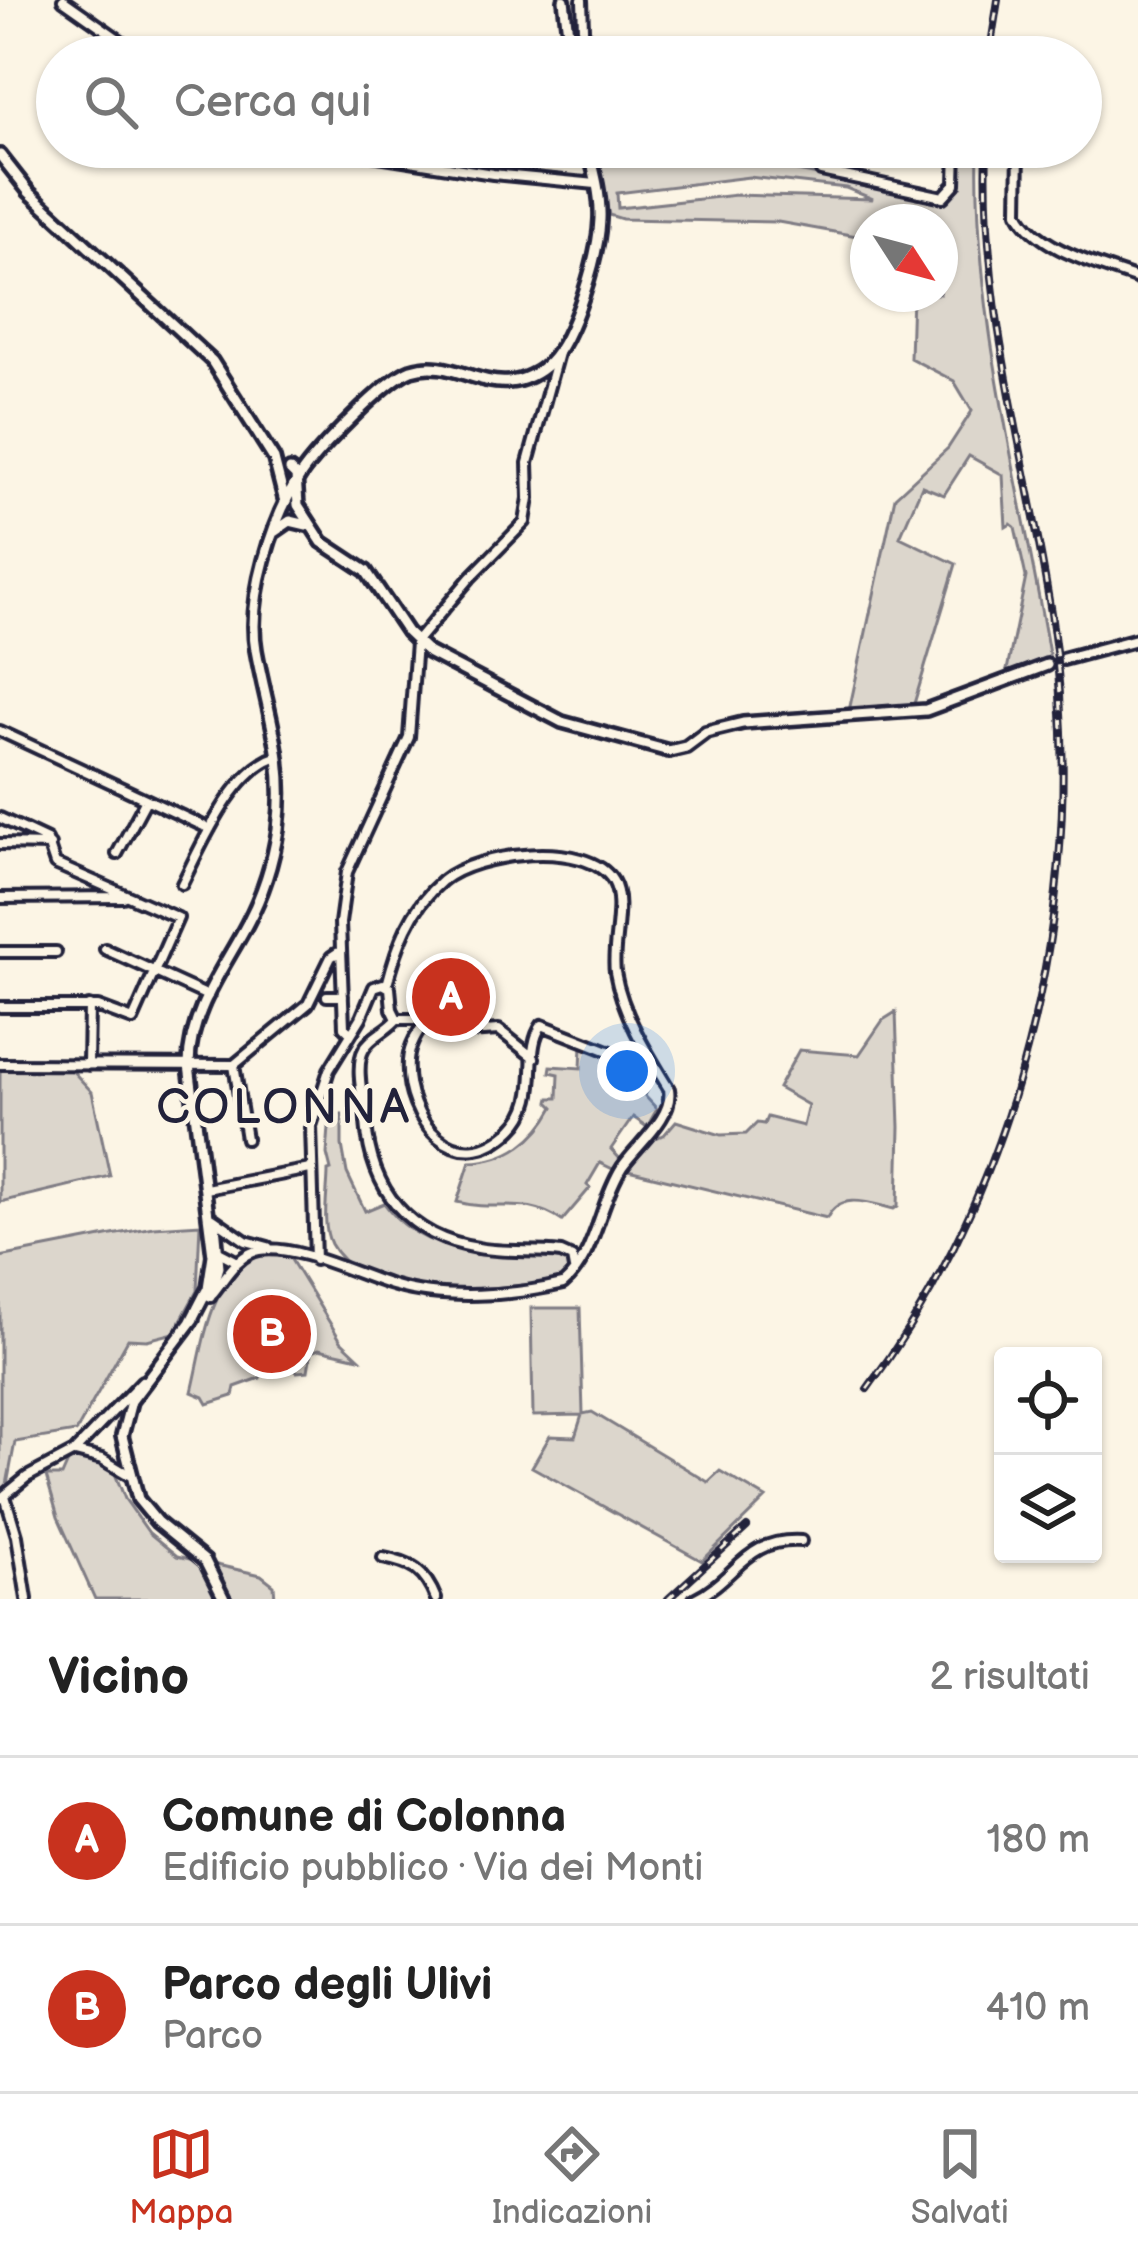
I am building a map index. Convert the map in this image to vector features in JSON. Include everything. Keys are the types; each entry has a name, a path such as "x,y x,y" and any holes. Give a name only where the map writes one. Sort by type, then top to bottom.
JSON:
{"street":[{"path":"63,0 114,36"},
{"path":"563,0 568,36"},
{"path":"582,0 583,36"},
{"path":"0,155 32,195 212,361 270,453 282,480 285,503"},
{"path":"450,168 596,184"},
{"path":"351,1034 345,1028 340,951 347,872 409,737 416,642 525,522 528,463 558,352 596,252 600,219 593,168"},
{"path":"820,171 944,197 955,184 955,168"},
{"path":"1018,168 1018,212 1035,235 1138,279"},
{"path":"290,470 301,469 313,459 405,373 443,367 510,382 540,370 558,352"},
{"path":"270,453 296,476 298,505 314,530 328,548 366,571 416,642 550,717 669,751 686,747 706,732 743,723 926,710 1047,664"},
{"path":"208,1299 218,1277 218,1248 189,1065 192,1037 266,884 278,828 280,756 255,640 259,590 277,521 313,459"},
{"path":"282,480 287,485 296,483"},
{"path":"270,542 287,522 299,521 314,530"},
{"path":"1063,659 1138,639"},
{"path":"0,730 210,829"},
{"path":"182,884 210,829 246,776 266,760 280,756"},
{"path":"117,854 146,800"},
{"path":"0,818 50,845"},
{"path":"0,844 50,845"},
{"path":"0,1006 88,1006 133,1020 178,918 56,864 50,857 50,845"},
{"path":"211,1213 246,1241 395,1286 447,1295 557,1286 574,1271 616,1178 668,1106 670,1093 618,988 613,946 617,890 605,872 588,861 560,856 509,857 449,875 408,925 385,985 397,1019"},
{"path":"0,898 130,897"},
{"path":"104,949 208,996"},
{"path":"0,1064 234,1065 308,1004 331,957 340,951"},
{"path":"0,952 56,952"},
{"path":"314,1260 311,1126 326,1076 373,988 385,985"},
{"path":"327,996 343,996"},
{"path":"88,1006 88,1065"},
{"path":"574,1271 572,1258 561,1253 486,1250 455,1242 393,1205 367,1136 361,1054 397,1019 427,1019 411,1047 408,1069 421,1114 432,1135 444,1145 467,1149 501,1138 519,1121 530,1098 540,1027 592,1042 657,1070"},
{"path":"467,1032 499,1030 535,1059"},
{"path":"234,1065 245,1139"},
{"path":"206,1189 310,1168"},
{"path":"218,1248 246,1241"},
{"path":"218,1248 238,1262"},
{"path":"191,1321 208,1288 218,1248"},
{"path":"224,1599 209,1566 148,1512 135,1494 122,1425 148,1377 238,1262 256,1251 276,1250"},
{"path":"27,1599 17,1536 2,1498 74,1452 127,1393 148,1377"},
{"path":"74,1452 97,1457 129,1474"},
{"path":"694,1599 762,1545 800,1541"},
{"path":"383,1558 415,1566 436,1599"}],"shaded area":[{"path":"601,168 782,168 948,200 958,182 959,168 978,168 991,341 1050,660 1006,675 1026,577 1015,527 1006,527 1003,475 969,456 944,495 922,486 900,537 956,564 913,707 849,711 895,497 948,448 972,411 954,381 910,358 911,312 958,312 958,204 850,204 850,235 778,222 609,215","holes":["749,177 846,188 873,199 736,195 618,208 617,193"]},
{"path":"896,1012 900,1127 898,1206 894,1209 847,1202 827,1218 628,1170 650,1139 664,1135 676,1121 721,1135 746,1134 767,1117 803,1126 808,1105 778,1088 799,1050 859,1055 883,1020"},
{"path":"582,1044 653,1076 645,1096 657,1109 647,1127 633,1117 611,1149 621,1160 615,1170 600,1163 587,1185 590,1188 562,1221 523,1206 457,1202 470,1162 509,1153 539,1129 554,1107 550,1098 558,1098 559,1074 550,1072 551,1066 581,1068"},
{"path":"0,1064 67,1065 92,1092 110,1176 0,1202"},
{"path":"330,1114 342,1114 347,1173 365,1211 384,1203 421,1236 442,1244 559,1256 568,1263 569,1272 563,1280 549,1283 432,1288 371,1277 348,1263 331,1244 326,1227"},
{"path":"200,1224 197,1291 174,1333 128,1339 76,1432 15,1442 6,1490 0,1493 0,1257 153,1227"},
{"path":"261,1252 290,1258 341,1341 359,1358 319,1349 311,1352 308,1371 297,1372 291,1361 262,1370 260,1378 235,1387 233,1396 208,1404 192,1392 205,1333 230,1278"},
{"path":"531,1308 580,1308 583,1414 592,1412 708,1482 720,1471 766,1498 702,1561 532,1467 550,1436 575,1437 582,1415 533,1416"},
{"path":"88,1456 114,1471 125,1499 149,1533 177,1556 261,1575 274,1585 275,1599 95,1599 58,1517 46,1476 62,1476 69,1460"}],"railway":[{"path":"992,36 998,0"},
{"path":"867,1389 923,1305 969,1214 1007,1118 1034,1019 1053,918 1062,816 1061,714 1051,613 998,325 987,168"},
{"path":"668,1599 747,1527"}],"place":[{"name":"Comune di Colonna","path":"451,997"},
{"name":"Parco degli Ulivi","path":"272,1334"}],"district":[{"name":"COLONNA","path":"284,1108"}]}
